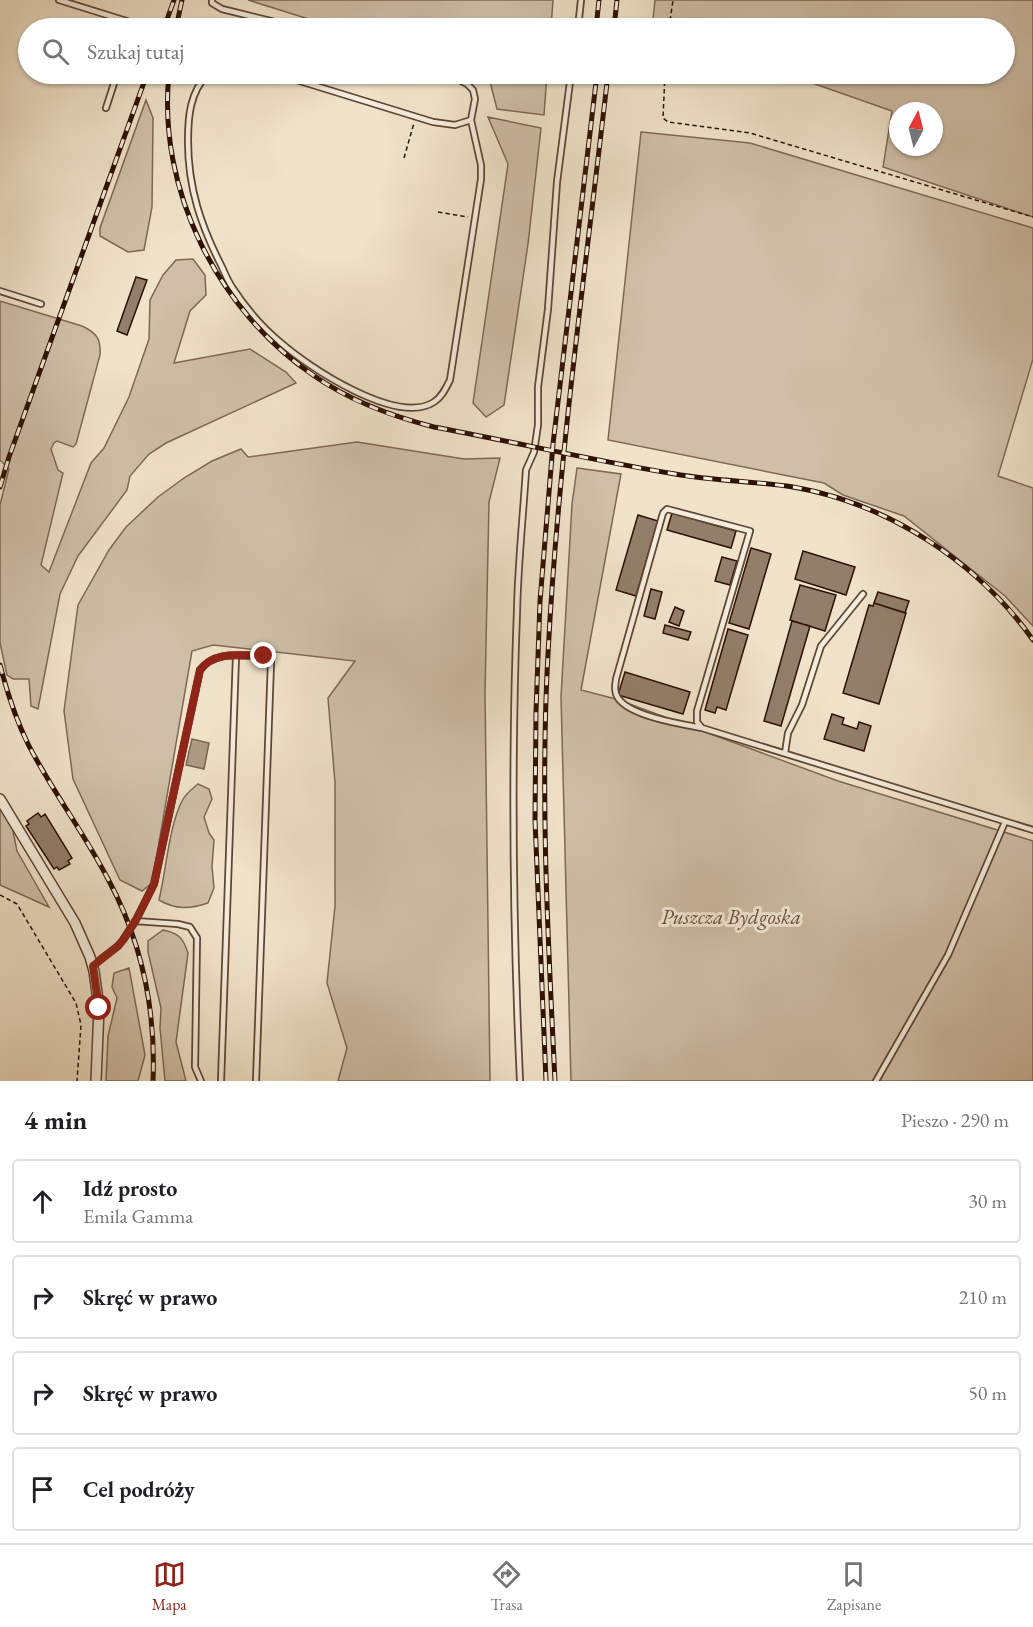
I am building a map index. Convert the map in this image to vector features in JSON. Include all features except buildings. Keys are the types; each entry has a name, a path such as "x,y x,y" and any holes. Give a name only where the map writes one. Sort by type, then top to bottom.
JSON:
{"street":[{"path":"0,799 75,923 93,966 99,1008 96,1081"}],"lane":[{"path":"59,0 117,18"},
{"path":"212,0 212,3 222,9 258,18"},
{"path":"579,18 581,0"},
{"path":"106,108 114,84"},
{"path":"199,84 188,119 188,154 194,202 231,286 262,326 302,360 346,387 404,408 433,403 441,396 450,380 481,165 471,120 476,99 473,90 467,84"},
{"path":"309,84 433,122 455,125 471,120"},
{"path":"520,1081 513,786 517,609 526,470 534,452 538,425 538,387 548,309 556,182 571,84"},
{"path":"0,291 41,304"},
{"path":"702,728 697,722 697,711 750,531 667,509 663,513 616,680 617,697 624,705 672,723 702,728 1033,830"},
{"path":"785,753 788,733 802,705 821,646 863,594"},
{"path":"221,1081 237,656"},
{"path":"93,966 118,946 135,921 154,884 200,670 213,658 264,656 271,662 256,1081"},
{"path":"876,1081 948,955 1005,822"},
{"path":"135,921 190,927 197,938 195,1067 201,1081"}],"path":[{"path":"670,18 673,0"},
{"path":"665,84 663,118 668,123 750,133 1033,217"},
{"path":"404,158 415,117"},
{"path":"438,213 475,218"},
{"path":"0,895 17,904 76,1003 81,1025 77,1081"}],"green space":[{"path":"248,0 553,0 552,18 305,18"},
{"path":"655,0 1033,0 1033,217 883,167 889,130 889,156 943,156 943,102 889,102 889,110 815,84 1015,84 1015,18 653,18"},
{"path":"491,84 546,84 544,115 497,109"},
{"path":"146,100 153,118 152,207 144,250 128,252 100,236 100,228"},
{"path":"488,117 541,128 528,244 504,405 486,417 473,403 508,164"},
{"path":"641,132 750,143 1033,228 1033,359 998,476 1033,488 1033,626 1005,596 904,516 843,495 824,483 608,440"},
{"path":"193,259 205,275 206,295 190,311 174,363 250,349 286,372 296,383 166,443 149,454 130,476 127,490 78,556 60,594 38,709 31,706 29,679 13,679 7,675 0,643 0,505 9,469 0,460 0,301 82,326 95,334 100,345 100,355 76,444 73,447 57,441 51,449 58,470 63,473 41,565 49,572 91,463 104,448 129,397 149,339 150,300 163,275 176,260"},
{"path":"357,442 464,459 500,458 489,502 485,693 490,1081 338,1081 347,1048 327,983 335,906 335,783 328,698 355,661 213,645 192,651 152,883 142,891 120,880 73,779 64,711 78,605 109,550 126,527 158,497 184,478 212,461 241,449 248,457"},
{"name":"Puszcza Bydgoska","path":"577,468 621,474 581,690 616,699 838,781 1033,841 1033,1081 571,1081 561,697 572,504"},
{"path":"198,784 209,789 212,799 204,817 214,840 212,867 214,888 208,903 177,907 159,900 178,811 185,796"},
{"path":"0,807 12,826 17,851 49,907 0,885"},
{"path":"163,930 180,937 188,953 176,1042 186,1081 165,1081 160,1028 161,1008 148,952 148,941"},
{"path":"129,968 145,1055 138,1081 106,1081 108,1036 117,998 112,987 114,973"}],"shaded area":[{"path":"192,739 209,743 204,769 186,765"}],"railway":[{"path":"168,18 174,0"},
{"path":"178,18 182,0"},
{"path":"597,18 599,0"},
{"path":"615,18 617,0"},
{"path":"0,487 143,84"},
{"path":"169,84 168,118 173,161 184,203 201,244 223,282 249,317 279,348 313,375 341,393 371,407 434,427 675,474 793,487 828,495 862,507 928,540 958,562 986,585 1033,640"},
{"path":"546,1081 535,820 540,601 553,444 596,84"},
{"path":"555,1081 545,815 548,654 558,509 607,84"},
{"path":"0,665 12,706 29,746 99,862 130,927 149,1002 153,1081"}],"route":[{"path":"99,1008 93,966 123,940 154,884 200,670 209,660 220,656 264,656"}]}
